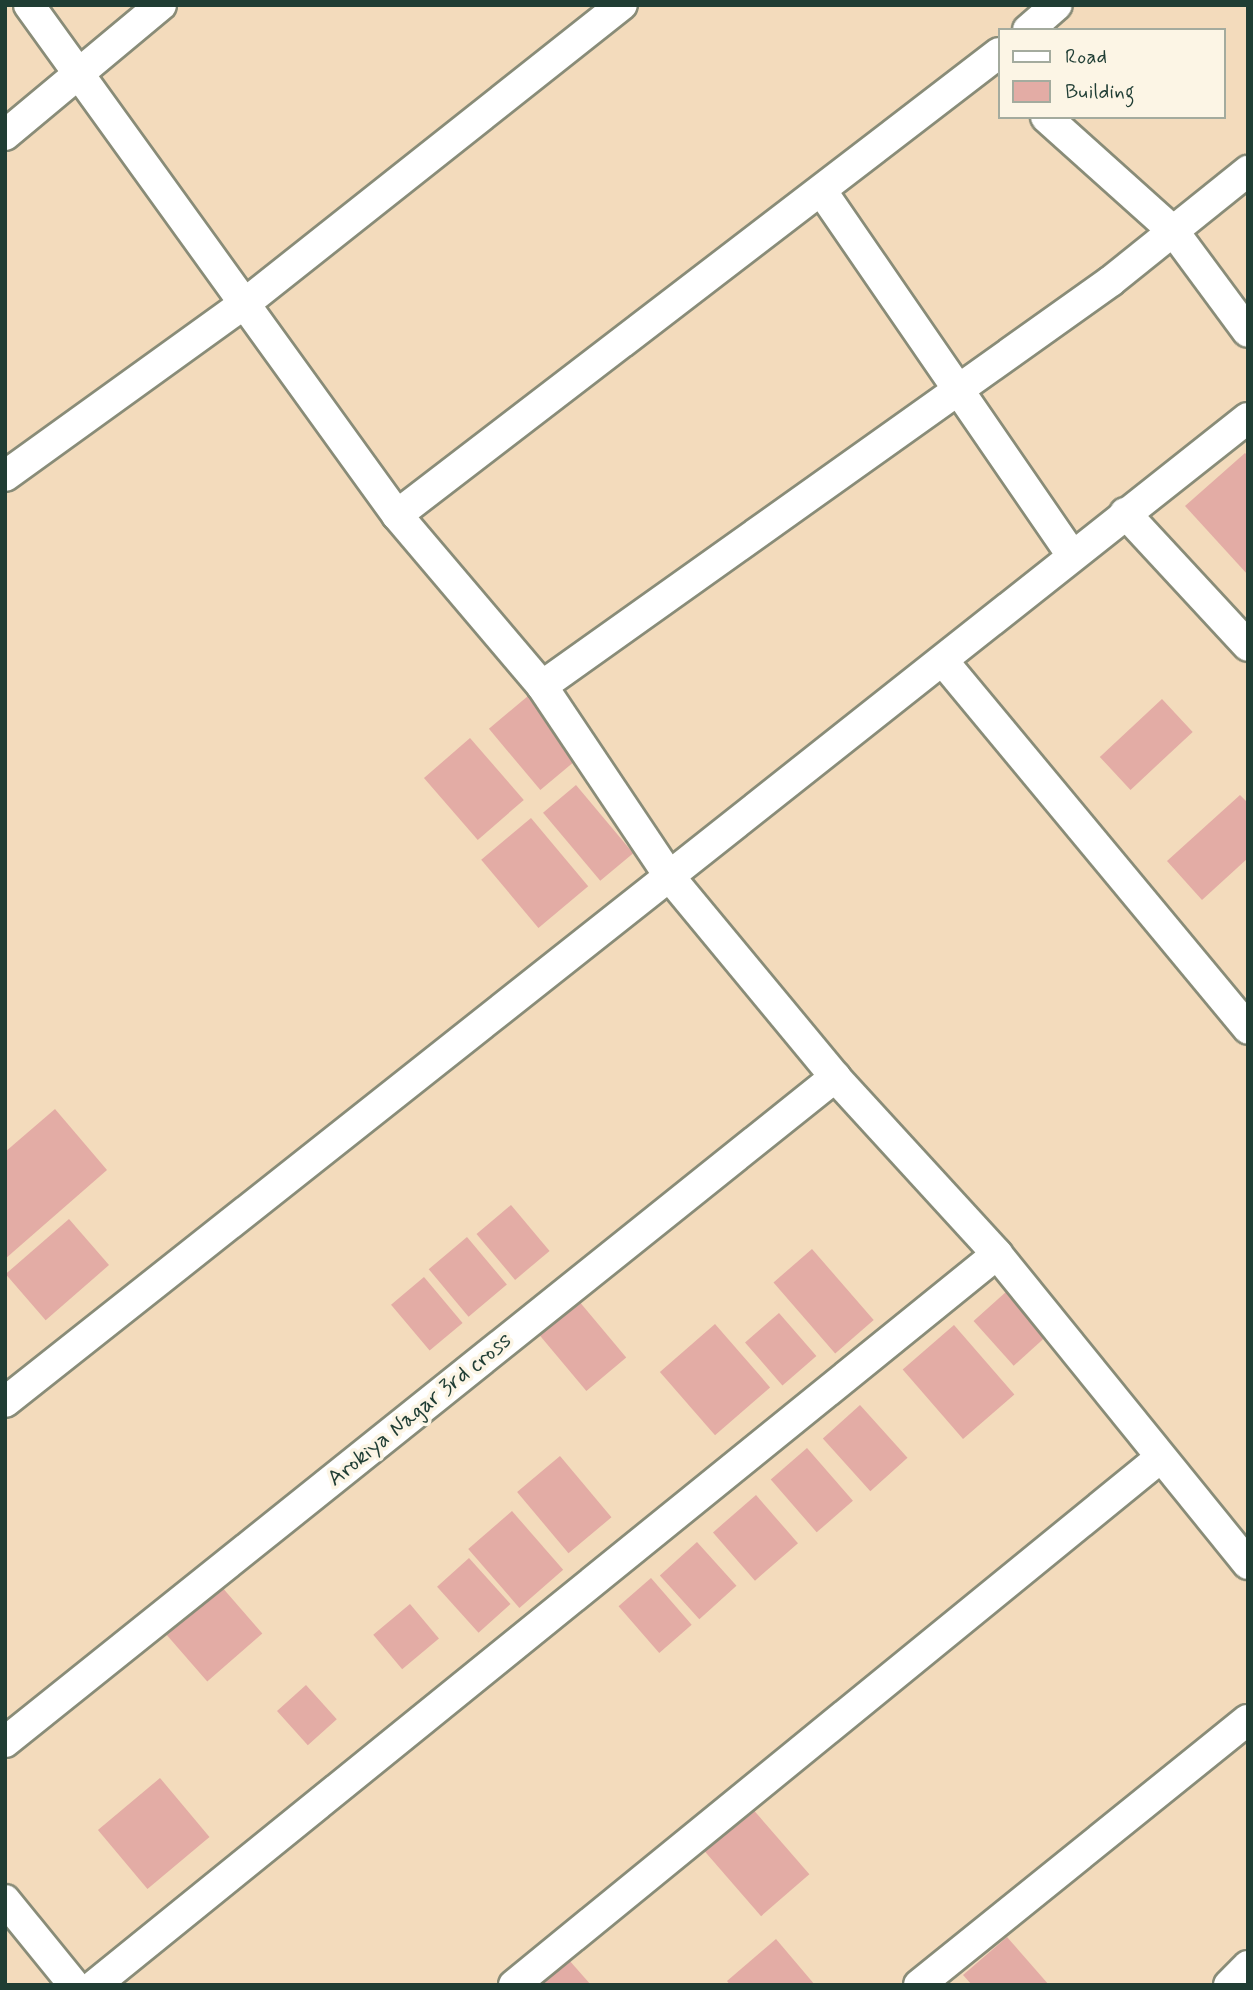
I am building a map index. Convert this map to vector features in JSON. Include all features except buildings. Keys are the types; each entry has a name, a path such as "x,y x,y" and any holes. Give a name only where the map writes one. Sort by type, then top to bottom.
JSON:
{"street":[{"path":"29,5 84,74 397,514 542,686 669,876 835,1077 997,1254 1248,1564"},
{"path":"5,135 84,74 161,5"},
{"path":"5,476 248,301 622,5"},
{"path":"1030,28 1057,5"},
{"path":"397,514 995,64"},
{"path":"1047,119 1174,232 1248,332"},
{"path":"542,686 960,390 1174,232 1248,170"},
{"path":"823,194 1071,554"},
{"path":"5,1402 943,661 1071,554 1248,418"},
{"path":"1125,513 1248,646"},
{"path":"943,661 1248,1029"},
{"name":"Arokiya Nagar 3rd cross","path":"5,1742 835,1077"},
{"path":"95,1985 997,1254"},
{"path":"514,1985 1160,1458"},
{"path":"919,1985 1248,1720"},
{"path":"5,1900 74,1985"},
{"path":"1229,1985 1248,1966"}]}
